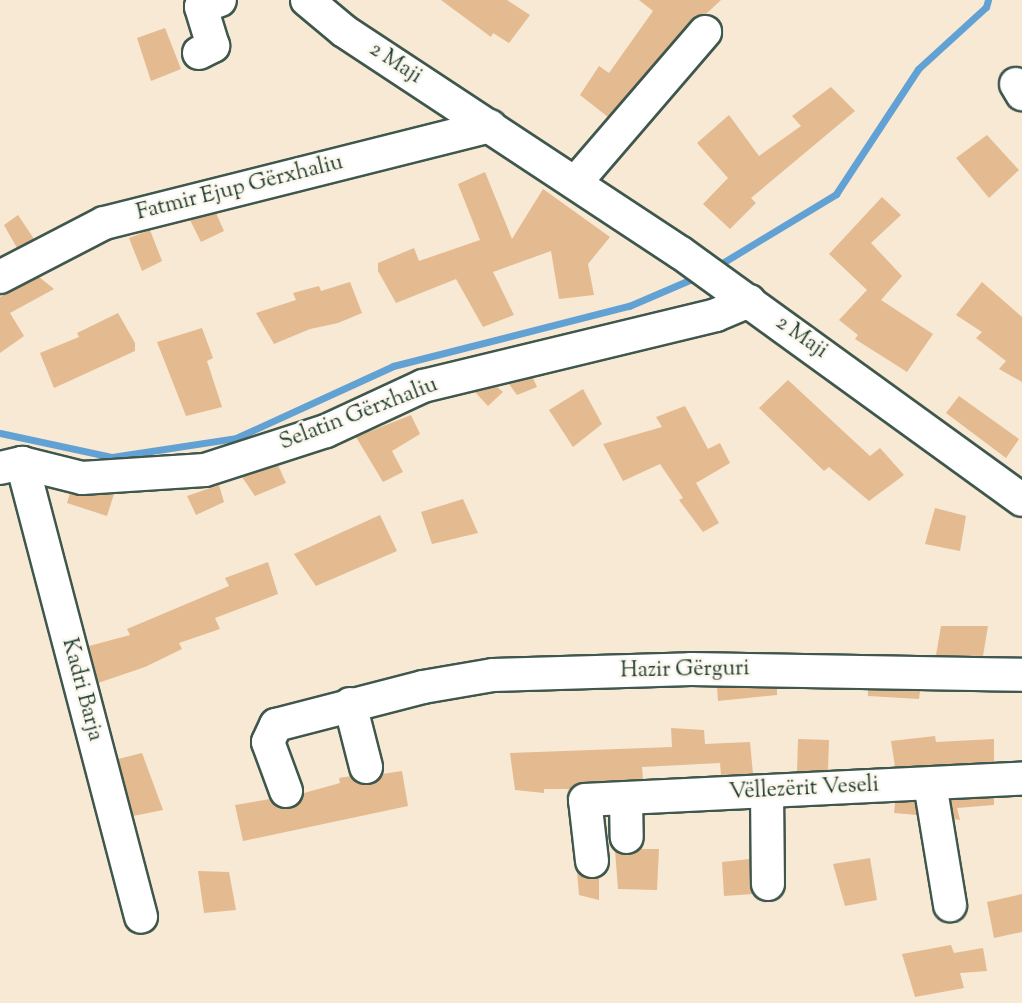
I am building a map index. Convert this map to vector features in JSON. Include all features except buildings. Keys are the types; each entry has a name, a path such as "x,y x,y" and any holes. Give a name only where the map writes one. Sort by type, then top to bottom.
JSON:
{"street":[{"path":"199,53 213,46 201,7 220,0"},
{"name":"2 Maji","path":"307,0 344,31 681,253 1022,500"},
{"path":"576,182 705,32"},
{"name":"Fatmir Ejup Gërxhaliu","path":"0,277 104,224 490,126"},
{"name":"Selatin Gërxhaliu","path":"11,466 82,478 205,470 326,431 423,386 716,315 737,294"},
{"name":"Kadri Barja","path":"11,466 141,917"},
{"name":"Hazir Gërguri","path":"286,791 267,742 270,731 276,725 350,704 493,675 691,669 1022,675"},
{"path":"350,704 366,767"},
{"name":"Vëllezërit Veseli","path":"592,861 585,800 1022,779"},
{"path":"930,784 950,905"},
{"path":"767,792 768,884"},
{"path":"626,798 627,837"}],"waterway":[{"path":"714,268 836,194 918,69 986,7 988,0"},
{"path":"0,433 112,457 236,438 393,366 629,306 699,276"}]}
